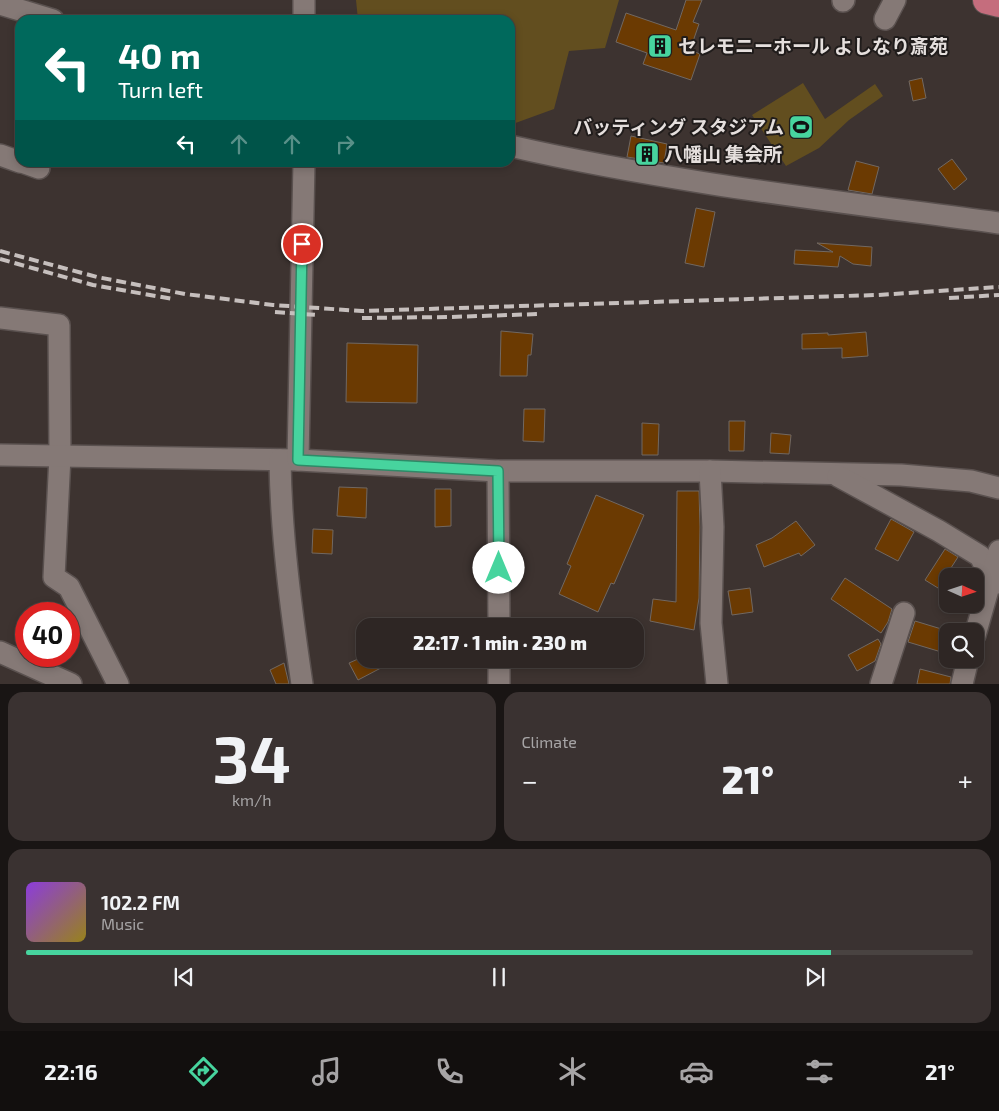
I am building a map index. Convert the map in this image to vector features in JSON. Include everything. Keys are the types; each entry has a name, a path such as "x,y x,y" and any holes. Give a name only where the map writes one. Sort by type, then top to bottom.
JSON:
{"highway":[{"path":"987,0 999,3"}],"street":[{"path":"304,0 304,15"},
{"path":"0,4 36,15"},
{"path":"515,147 572,160 678,178 999,223"},
{"path":"0,155 15,160"},
{"path":"302,684 288,590 281,516 289,460 300,296 304,167"},
{"path":"0,318 59,325 60,456 54,577 69,587 118,684"},
{"path":"0,455 289,460 498,471 710,471 901,475 971,481 999,488"},
{"path":"498,471 499,618"},
{"path":"710,471 713,527 711,623 718,684"},
{"path":"833,473 939,530 980,556 995,580"},
{"path":"979,623 995,580 999,551"},
{"path":"881,684 904,614"},
{"path":"0,652 71,684"},
{"path":"499,668 499,684"},
{"path":"962,684 966,668"}],"shaded area":[{"path":"356,0 619,0 605,48 569,51 554,109 515,123 515,15 358,15"},
{"name":"バッティング スタジアム","path":"803,83 825,119 875,84 883,96 849,120 819,148 786,166 752,115"}],"building":[{"name":"セレモニーホール よしなり斎苑","path":"686,0 702,0 693,22 699,24 690,50 700,54 691,80 643,64 647,53 616,42 626,13 676,30"},
{"path":"922,78 926,98 913,101 909,81"},
{"name":"八幡山 集会所","path":"631,136 667,144 664,163 627,157"},
{"path":"952,159 967,179 954,190 938,169"},
{"path":"856,161 879,167 872,194 848,190"},
{"path":"696,208 715,212 704,267 685,263"},
{"path":"817,243 872,247 871,266 853,264 840,256 838,267 794,264 795,250 833,252"},
{"path":"501,331 533,334 531,355 528,355 527,376 500,376"},
{"path":"866,332 868,356 842,358 842,348 802,349 802,334 828,333 828,335"},
{"path":"347,343 418,345 417,403 346,402"},
{"path":"524,409 545,409 544,442 523,441"},
{"path":"729,421 745,421 744,451 729,451"},
{"path":"642,423 659,424 658,455 642,455"},
{"path":"771,433 791,435 789,454 770,453"},
{"path":"339,487 367,488 366,518 337,516"},
{"path":"435,489 451,489 451,526 435,527"},
{"path":"677,491 699,491 699,598 694,630 650,621 653,599 676,602"},
{"path":"596,495 644,515 614,584 611,583 598,612 559,594 571,566 567,564"},
{"path":"891,519 914,532 898,561 875,549"},
{"path":"796,521 815,545 801,556 799,553 764,567 756,545 772,538"},
{"path":"313,529 333,530 332,554 312,553"},
{"path":"945,549 958,557 951,568 939,568 938,588 925,580"},
{"path":"845,578 892,609 888,622 881,633 831,599"},
{"path":"750,588 753,612 732,615 728,591"},
{"path":"915,621 939,628 939,651 908,642"},
{"path":"878,639 881,644 875,661 857,671 848,655"},
{"path":"356,660 356,668 381,668 358,680 349,663"},
{"path":"284,663 289,684 276,684 270,670"},
{"path":"920,669 951,677 950,684 917,684"}],"railway":[{"path":"0,251 97,277 185,294 273,305 362,311 877,295 999,287"},
{"path":"0,259 93,285 173,299"},
{"path":"949,298 999,295"},
{"path":"275,312 317,315"},
{"path":"362,318 539,314"}],"place":[{"name":"セレモニーホール よしなり斎苑","path":"660,46"},
{"name":"バッティング スタジアム","path":"801,127"},
{"name":"八幡山 集会所","path":"647,154"}],"route":[{"path":"302,244 298,460 498,471 499,568"}]}
